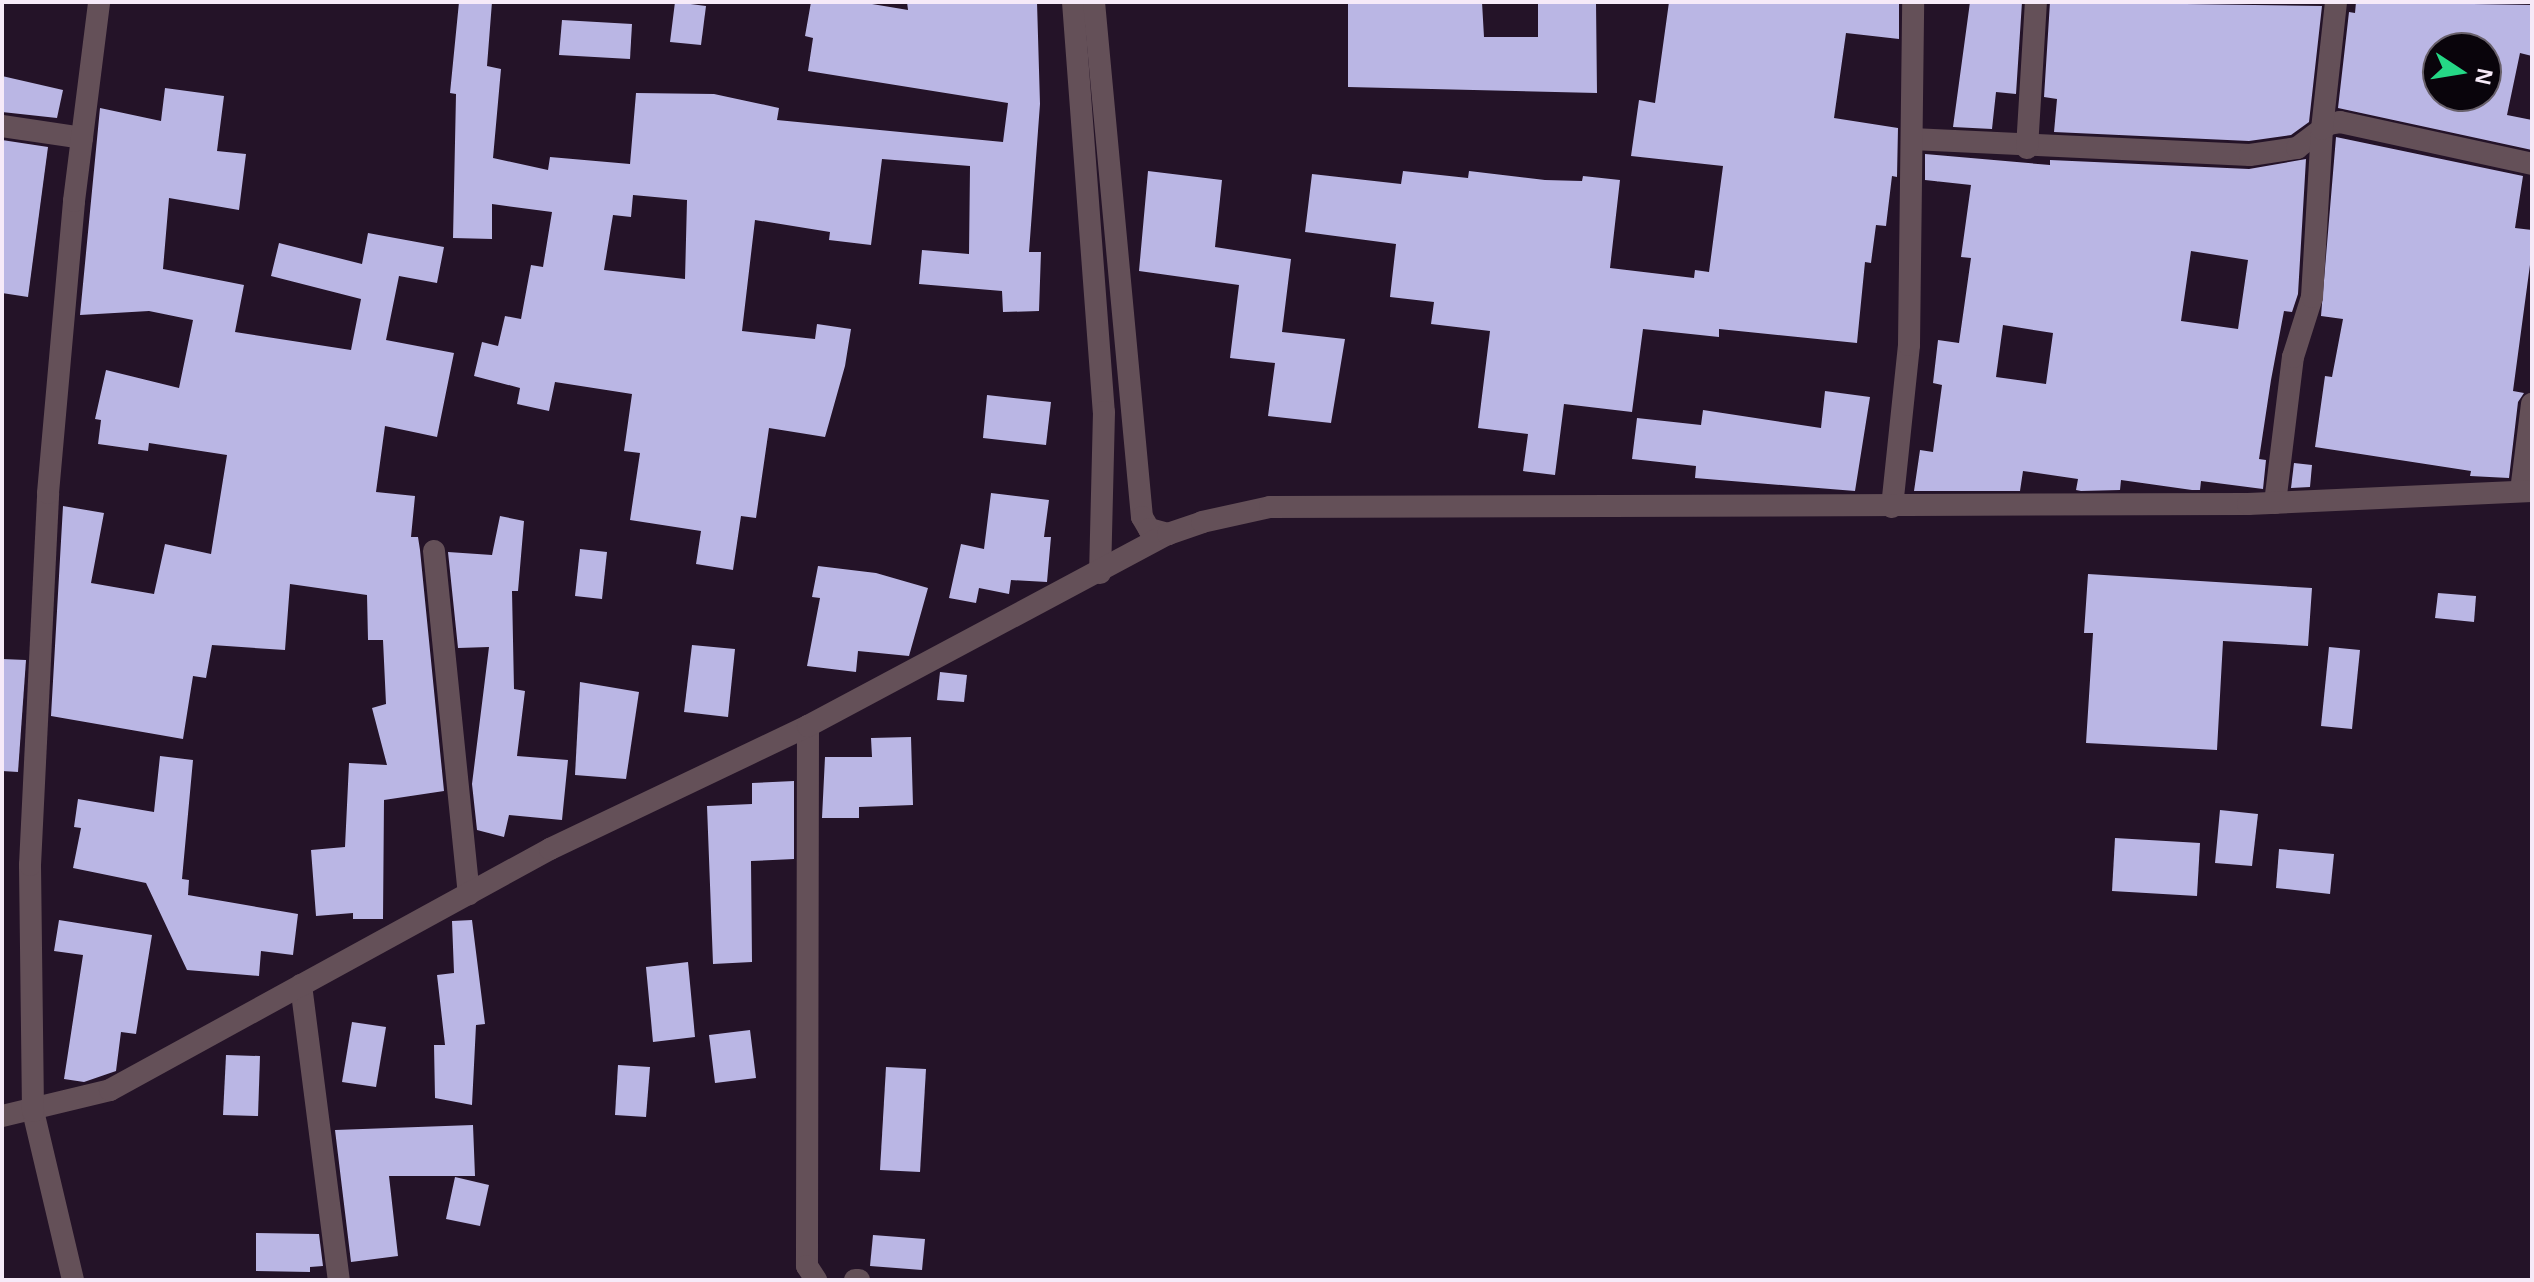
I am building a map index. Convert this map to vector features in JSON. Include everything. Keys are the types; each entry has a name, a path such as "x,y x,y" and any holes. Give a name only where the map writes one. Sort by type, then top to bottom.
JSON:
{"street":[{"path":"73,1280 33,1111 30,865 41,622 82,138 99,2"},
{"path":"1073,2 1116,408 1142,517 1149,529 1168,534"},
{"path":"1094,2 1116,408 1106,569"},
{"path":"1892,507 1909,345 1913,2"},
{"path":"2027,148 2036,2"},
{"path":"2275,503 2293,357 2312,297 2322,129 2336,2"},
{"path":"1912,139 2027,148 2250,155 2297,148 2322,129 2340,122 2532,164"},
{"path":"2,126 82,138"},
{"path":"2,1116 110,1090 550,849 808,726 1168,534 1270,507 1892,507 2275,503 2527,491 2532,404"},
{"path":"434,551 469,894"},
{"path":"808,726 807,1266 816,1280"},
{"path":"301,985 339,1280"}],"building":[{"path":"459,2 492,2 487,66 501,69 493,158 548,170 550,157 630,164 636,93 714,94 779,108 777,120 1003,142 1008,103 808,71 813,38 805,36 811,2 860,2 908,10 907,2 1037,2 1040,104 1029,252 1041,252 1039,311 1003,312 1002,291 919,284 922,250 969,254 970,166 882,159 871,245 829,240 830,232 755,220 742,331 815,339 817,324 851,329 845,366 825,437 769,428 756,518 741,516 733,570 696,564 701,531 630,520 640,453 624,451 632,394 555,382 549,411 517,404 520,388 474,376 482,342 498,346 505,316 521,319 531,265 543,267 552,212 492,204 492,239 453,238 456,94 450,93","holes":["633,195 687,200 685,279 604,270 613,215 631,217"]},
{"path":"675,2 706,6 701,45 670,42"},
{"path":"1348,2 1482,2 1484,37 1538,37 1538,2 1596,2 1597,93 1348,87"},
{"path":"1669,2 1899,2 1899,39 1846,33 1834,118 1898,128 1897,177 1892,176 1886,226 1876,225 1871,263 1865,262 1857,343 1719,329 1719,337 1643,329 1632,412 1564,404 1555,475 1523,471 1528,434 1478,428 1490,331 1431,324 1434,302 1390,297 1396,244 1305,232 1312,174 1401,184 1403,171 1468,178 1469,171 1545,180 1582,181 1583,176 1620,180 1610,268 1694,278 1695,270 1709,272 1723,166 1631,156 1639,100 1655,103"},
{"path":"1970,2 2022,2 2016,94 1996,92 1992,129 1953,127"},
{"path":"2050,2 2322,6 2309,122 2291,135 2249,141 2054,132 2057,99 2044,97"},
{"path":"2356,2 2532,5 2532,56 2520,53 2507,115 2532,120 2532,150 2338,108 2349,12 2355,13"},
{"path":"562,20 632,24 630,59 559,55"},
{"path":"2,76 63,90 57,118 2,112"},
{"path":"165,88 224,96 217,151 246,154 239,210 169,198 163,269 244,285 235,332 351,350 361,299 271,276 279,243 362,264 368,233 444,247 437,283 399,276 386,340 454,353 437,437 385,426 376,492 415,496 411,537 418,537 420,550 444,791 384,800 383,919 353,919 353,913 316,916 311,850 345,847 349,763 387,765 372,708 386,704 383,640 368,640 367,595 290,584 285,650 212,645 206,678 193,676 183,739 51,716 63,506 104,513 91,583 154,594 165,544 211,554 227,455 149,443 148,451 98,444 101,420 95,419 106,370 179,388 193,320 149,311 80,315 100,108 161,121"},
{"path":"2336,137 2523,176 2515,228 2532,230 2532,250 2513,391 2524,393 2518,402 2509,478 2470,476 2471,471 2315,447 2325,376 2332,377 2343,319 2321,316"},
{"path":"2,140 48,147 28,297 2,293"},
{"path":"1925,154 2050,165 2050,160 2249,169 2306,159 2298,294 2292,312 2284,311 2271,380 2259,459 2266,460 2263,489 2201,481 2200,490 2192,490 2121,480 2120,490 2081,491 2076,490 2078,479 2023,471 2020,491 1914,491 1920,450 1933,452 1942,385 1933,383 1938,340 1959,343 1971,258 1961,257 1971,185 1925,180","holes":["2191,251 2248,260 2238,329 2181,321","2003,325 2053,333 2046,384 1996,377"]},
{"path":"1148,171 1222,180 1215,247 1291,259 1282,332 1345,339 1331,423 1268,416 1275,363 1230,358 1239,285 1139,271"},
{"path":"1825,391 1870,397 1855,491 1695,478 1696,466 1632,459 1637,418 1701,425 1703,410 1821,428"},
{"path":"987,395 1051,402 1046,445 983,438"},
{"path":"2294,463 2312,465 2310,487 2291,488"},
{"path":"991,493 1049,500 1044,537 1051,537 1047,582 1011,580 1009,594 979,588 976,603 949,598 961,544 984,549"},
{"path":"500,516 524,521 518,591 512,591 514,689 525,691 517,756 568,760 562,820 509,815 504,837 477,830 472,784 489,647 458,648 448,552 492,555"},
{"path":"580,549 607,552 602,599 575,596"},
{"path":"818,566 876,573 928,588 909,656 858,651 856,672 807,666 820,598 812,597"},
{"path":"2088,574 2312,588 2308,646 2223,641 2217,750 2086,743 2093,633 2084,633"},
{"path":"2438,593 2476,596 2474,622 2435,618"},
{"path":"692,645 735,649 728,717 684,712"},
{"path":"2329,647 2360,650 2352,729 2321,726"},
{"path":"2,659 26,660 18,772 2,771"},
{"path":"940,672 967,675 964,702 937,700"},
{"path":"580,682 639,692 626,779 575,775"},
{"path":"911,737 913,805 859,807 859,818 822,818 825,757 872,757 871,738"},
{"path":"160,756 193,760 182,879 189,880 188,895 298,914 293,955 261,951 259,976 187,970 146,883 73,868 81,828 74,827 78,799 154,812"},
{"path":"794,781 794,859 751,861 752,962 713,964 707,806 752,804 752,783"},
{"path":"2220,810 2258,814 2252,866 2215,863"},
{"path":"2115,838 2200,843 2197,896 2112,891"},
{"path":"2279,849 2334,854 2330,894 2276,888"},
{"path":"59,920 152,935 136,1034 121,1032 116,1071 84,1082 64,1079 83,955 54,951"},
{"path":"472,920 485,1024 476,1025 472,1105 435,1098 434,1045 445,1045 437,975 454,973 452,921"},
{"path":"688,962 695,1037 653,1042 646,967"},
{"path":"352,1022 386,1027 376,1087 342,1082"},
{"path":"750,1030 756,1078 715,1083 709,1035"},
{"path":"226,1055 260,1056 258,1116 223,1115"},
{"path":"618,1065 650,1067 646,1117 615,1115"},
{"path":"886,1067 926,1069 920,1172 880,1170"},
{"path":"473,1125 475,1176 389,1176 398,1256 351,1262 335,1130"},
{"path":"455,1177 489,1185 480,1226 446,1219"},
{"path":"256,1233 319,1234 323,1266 310,1267 310,1272 256,1271"},
{"path":"873,1235 925,1239 922,1270 870,1266"}]}
